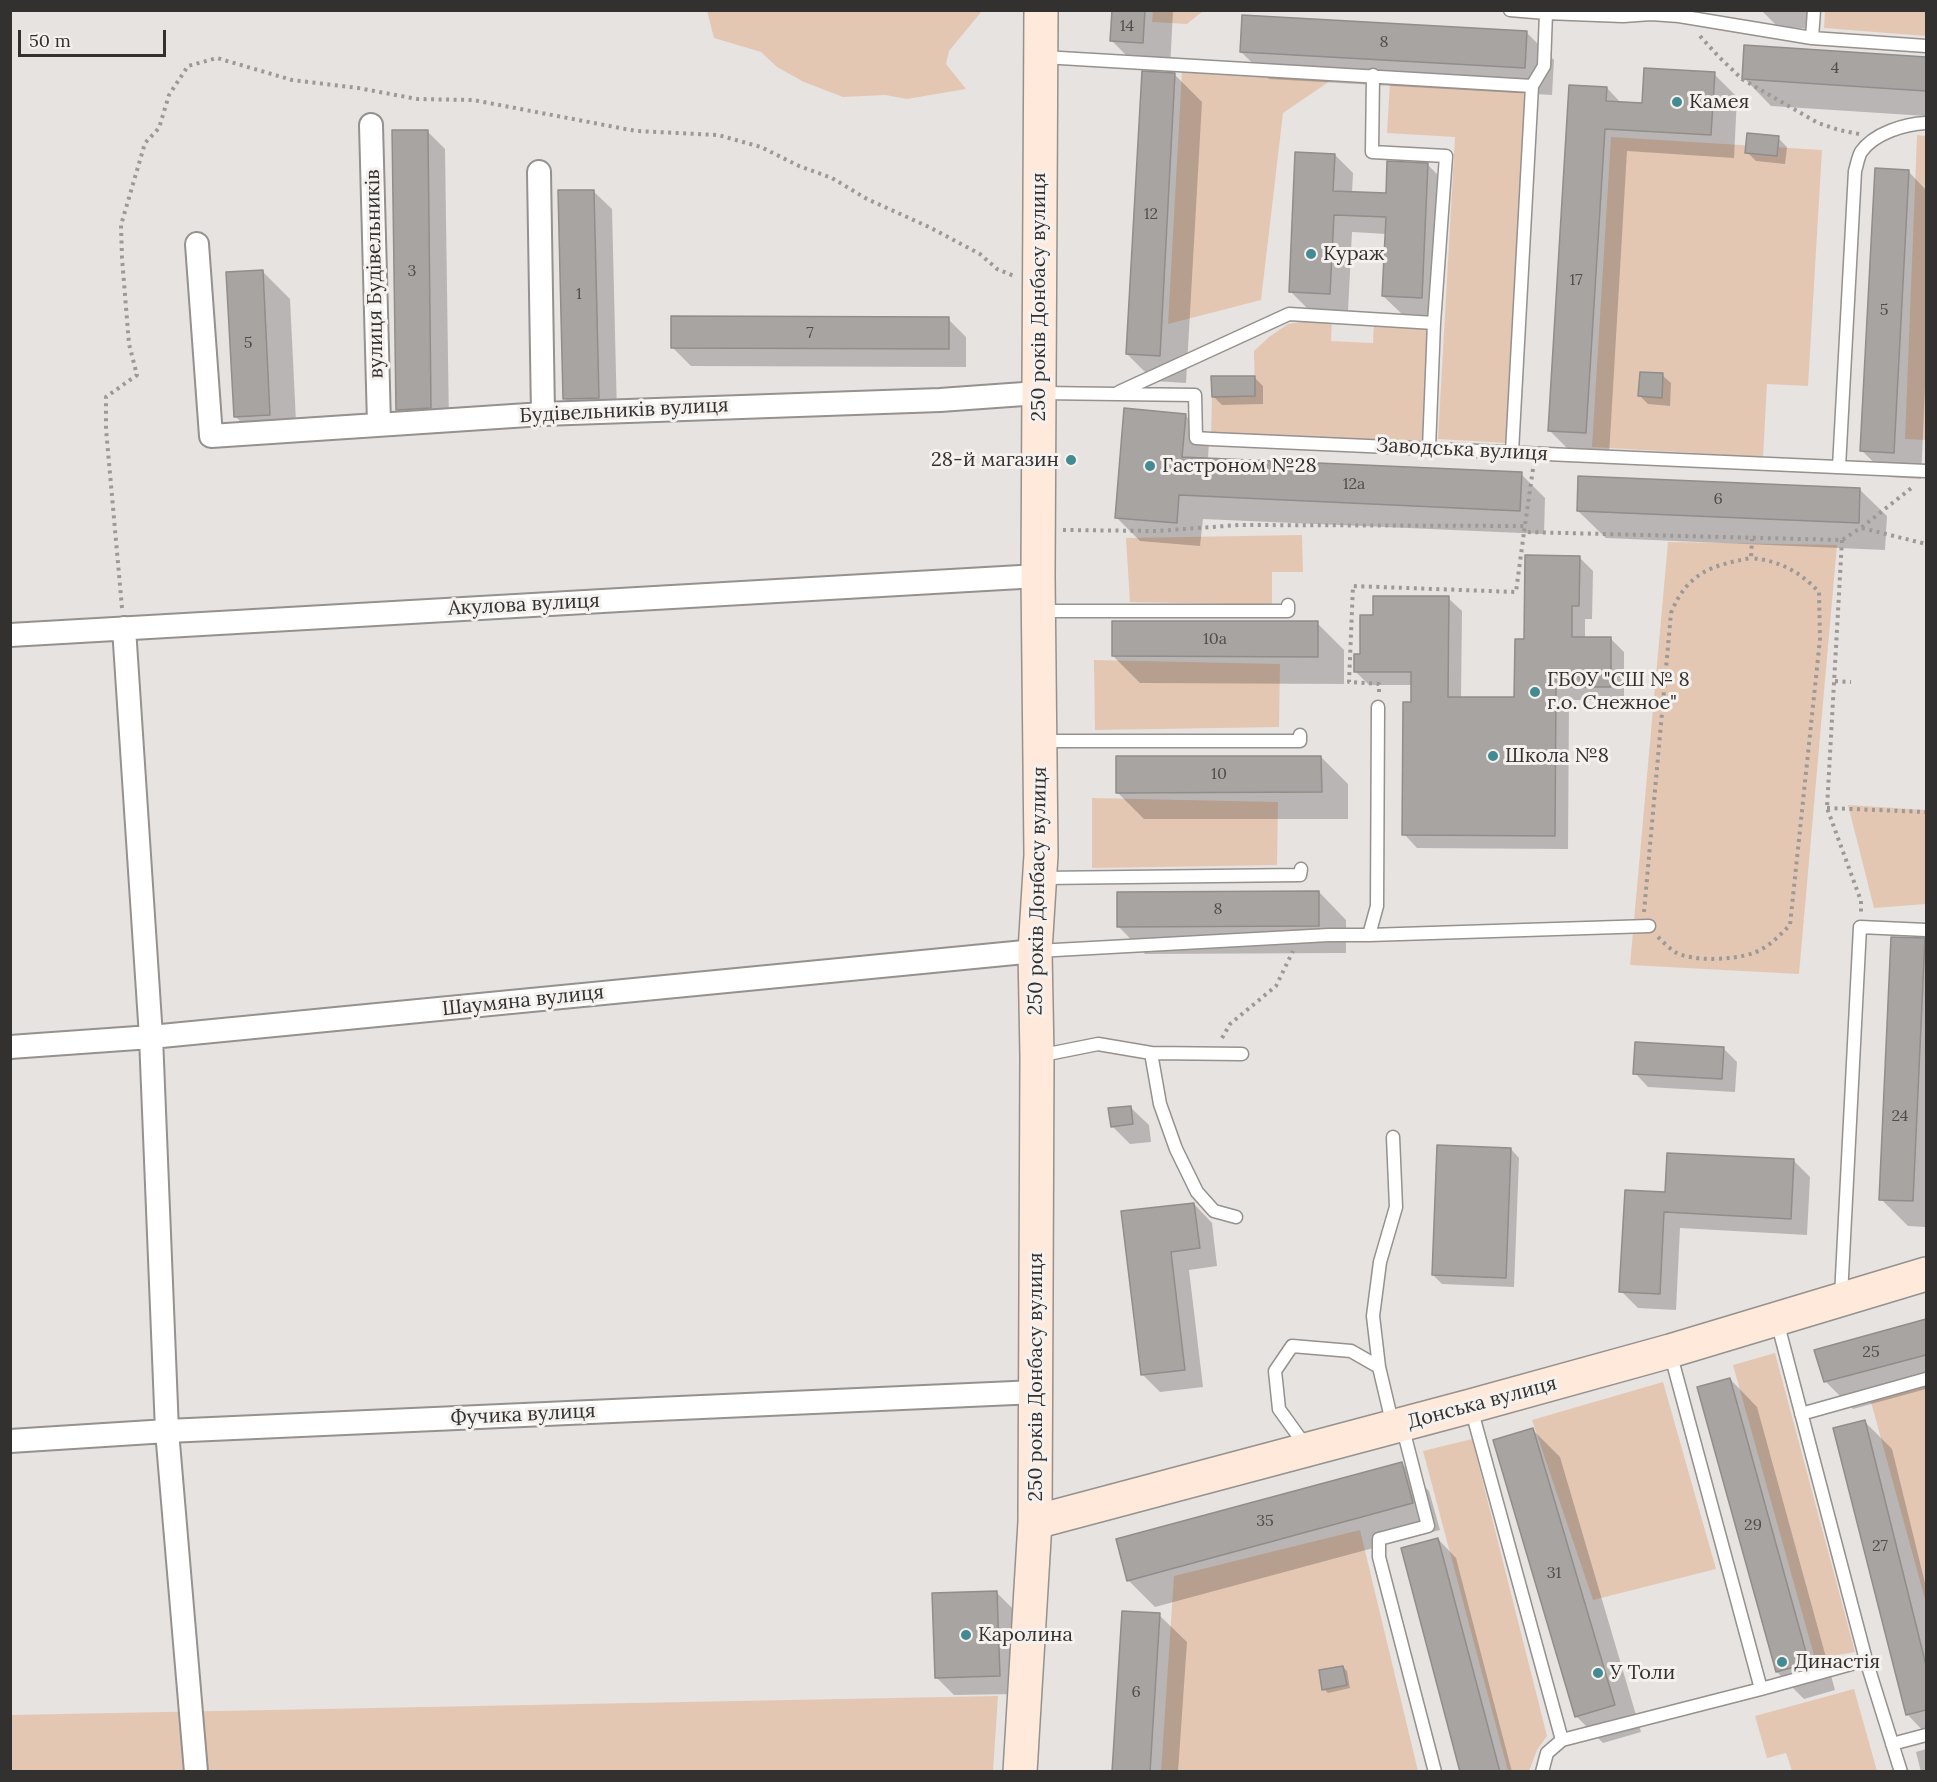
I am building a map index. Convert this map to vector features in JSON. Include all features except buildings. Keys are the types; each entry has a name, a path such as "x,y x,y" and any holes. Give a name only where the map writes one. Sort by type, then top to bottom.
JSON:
{"street":[{"name":"250 років Донбасу вулиця","path":"1020,1772 1035,1522 1037,1056 1035,951 1041,878 1038,393 1041,10"},
{"name":"вулиця Будівельників","path":"371,125 379,424"},
{"path":"538,172 543,414"},
{"name":"Будівельників вулиця","path":"197,244 211,436 543,414 940,400 1038,393"},
{"name":"Акулова вулиця","path":"10,635 1038,576"},
{"path":"124,627 151,1037 167,1431 196,1772"},
{"name":"Шаумяна вулиця","path":"10,1047 151,1037 1035,951"},
{"name":"Донська вулиця","path":"1035,1522 1670,1351 1926,1275"},
{"name":"Фучика вулиця","path":"10,1441 167,1431 1036,1392"}],"lane":[{"path":"1510,10 1623,16 1651,12 1812,38 1926,46"},
{"path":"1812,38 1814,10"},
{"path":"1512,452 1532,86 1544,66 1546,13"},
{"path":"1040,56 1532,86"},
{"path":"1373,75 1372,152 1446,156 1434,323 1430,448"},
{"path":"1839,467 1855,171 1860,153 1870,142 1888,132 1926,123"},
{"path":"1115,394 1289,314 1434,323"},
{"name":"Заводська вулиця","path":"1038,393 1195,395 1197,438 1926,471"},
{"path":"1038,611 1288,611 1288,605"},
{"path":"1369,935 1377,906 1378,707"},
{"path":"1040,741 1300,741 1300,735"},
{"path":"1041,878 1300,875 1300,869"},
{"path":"1035,951 1299,936 1649,926"},
{"path":"1841,1300 1860,927 1926,930"},
{"path":"1037,1056 1098,1044 1151,1053 1242,1054"},
{"path":"1151,1053 1160,1104 1176,1149 1197,1192 1214,1211 1236,1217"},
{"path":"1393,1137 1396,1207 1380,1262 1373,1316 1379,1367 1428,1526 1379,1539 1378,1557 1435,1772"},
{"path":"1776,1319 1866,1660 1901,1772"},
{"path":"1308,1449 1279,1409 1275,1371 1292,1346 1351,1351 1379,1367"},
{"path":"1670,1351 1761,1689"},
{"path":"1801,1414 1926,1379"},
{"path":"1471,1406 1562,1740"},
{"path":"1542,1772 1547,1753 1562,1740 1866,1660"},
{"path":"1892,1744 1926,1735"}],"path":[{"path":"1680,15 1742,79 1818,123 1875,140"},
{"path":"124,627 106,429 106,397 136,375 129,344 121,225 145,144 159,128 169,95 188,66 217,58 292,80 358,88 417,99 473,100 636,131 718,135 761,147 799,166 832,178 867,199 929,227 980,254 997,268 1039,288"},
{"path":"1378,707 1379,684 1349,682 1353,586 1516,592 1535,453"},
{"path":"1524,532 1842,540 1917,484"},
{"path":"1063,530 1156,531 1239,525 1526,526"},
{"path":"1862,527 1926,543"},
{"path":"1751,558 1752,539"},
{"path":"1842,540 1827,807 1862,900 1860,927"},
{"path":"1751,558 1766,559 1780,564 1803,576 1819,592 1820,639 1790,925 1775,941 1755,953 1732,959 1710,960 1677,954 1649,926 1644,916 1671,613 1677,597 1704,571 1725,563 1751,558"},
{"path":"1835,681 1851,682"},
{"path":"1827,807 1926,812"},
{"path":"1216,1054 1230,1024 1276,986 1291,958 1299,936"}],"shaded area":[{"path":"707,10 982,11 949,51 946,64 966,89 907,99 885,95 843,97 804,82 777,67 761,52 714,38"},
{"path":"1153,10 1203,11 1187,24 1152,22"},
{"path":"1825,11 1926,11 1926,36 1824,28"},
{"path":"1182,71 1330,81 1283,113 1261,300 1168,324"},
{"path":"1390,83 1526,91 1506,443 1438,439 1455,137 1387,133"},
{"path":"1917,135 1926,136 1926,440 1905,439"},
{"path":"1611,137 1822,150 1808,386 1767,384 1763,457 1592,447"},
{"path":"1332,317 1331,341 1373,343 1374,319 1434,323 1429,448 1211,439 1212,397 1255,396 1254,351 1288,324"},
{"path":"1302,535 1303,572 1272,572 1272,605 1130,602 1126,538"},
{"path":"1668,542 1837,545 1799,974 1630,965"},
{"path":"1094,660 1280,664 1279,727 1095,730"},
{"path":"1092,798 1278,802 1277,865 1092,868"},
{"path":"1848,805 1926,810 1926,904 1874,908"},
{"path":"1775,1353 1855,1652 1815,1659 1733,1365"},
{"path":"1663,1382 1716,1569 1593,1600 1532,1420"},
{"path":"1926,1387 1926,1603 1871,1402"},
{"path":"1472,1439 1547,1736 1537,1750 1529,1771 1508,1771 1423,1451"},
{"path":"1360,1530 1418,1771 1161,1772 1174,1576"},
{"path":"1854,1689 1877,1771 1792,1771 1786,1753 1767,1758 1755,1716"},
{"path":"998,1696 993,1772 11,1771 10,1715"}],"place":[{"name":"Камея","path":"1677,102"},
{"name":"Кураж","path":"1311,254"},
{"name":"28-й магазин","path":"1071,460"},
{"name":"Гастроном №28","path":"1150,466"},
{"name":"ГБОУ \"СШ № 8 г.о. Снежное\"","path":"1535,692"},
{"name":"Школа №8","path":"1493,756"},
{"name":"Каролина","path":"966,1635"},
{"name":"Династія","path":"1782,1662"},
{"name":"У Толи","path":"1598,1673"}]}
